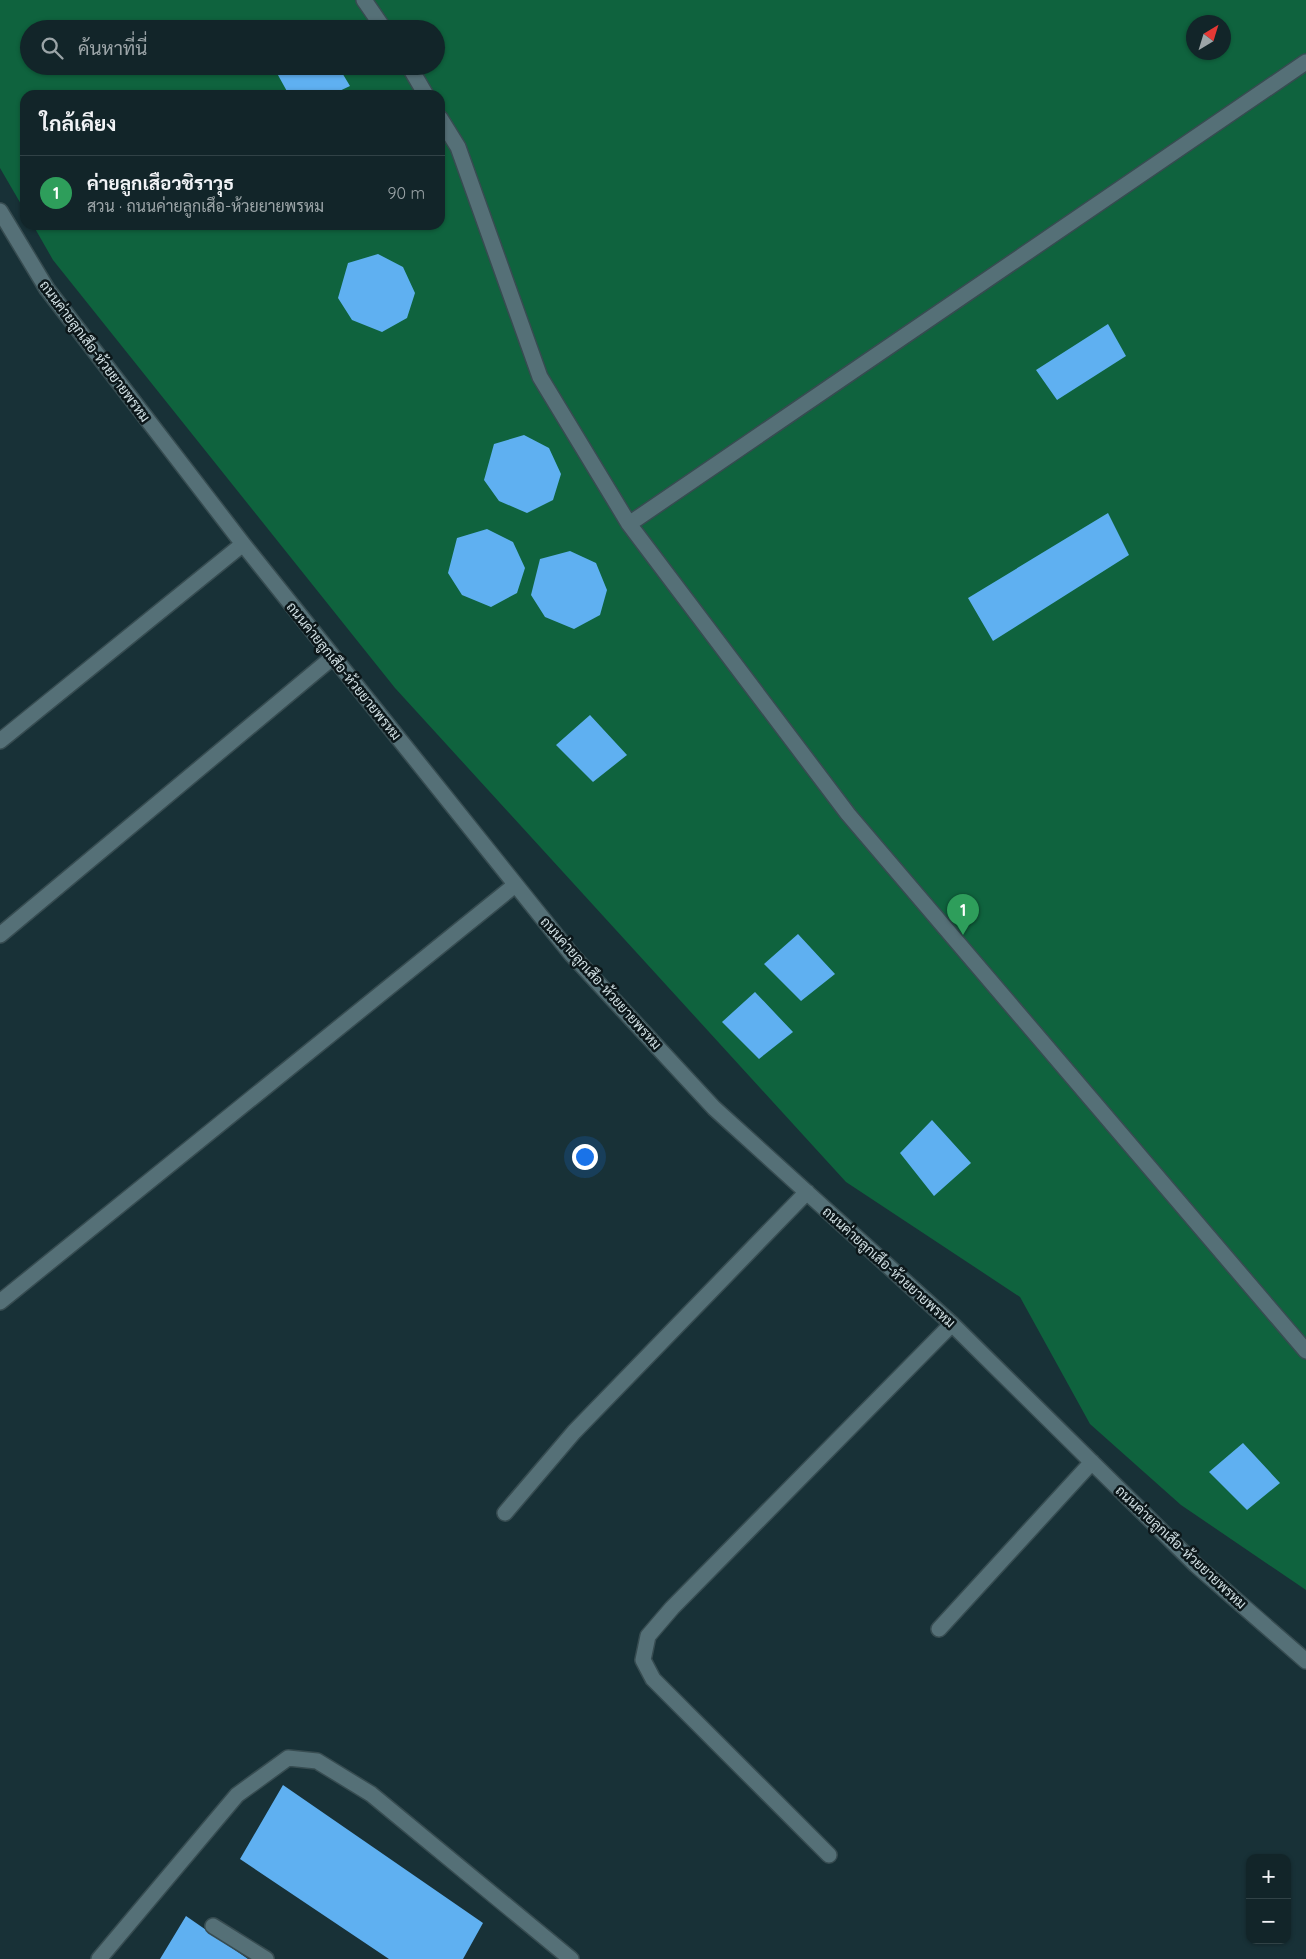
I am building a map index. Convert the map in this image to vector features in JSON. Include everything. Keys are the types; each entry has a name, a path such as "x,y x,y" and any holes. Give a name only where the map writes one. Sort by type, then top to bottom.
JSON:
{"street":[{"path":"364,0 378,20"},
{"path":"629,524 1306,62"},
{"path":"414,75 423,90"},
{"path":"445,126 458,147 540,378 629,524 848,814 1306,1351"},
{"name":"ถนนค่ายลูกเสึอ-ห้วยยายพรหม","path":"0,211 47,289 243,544 572,955 714,1108 952,1324 1196,1565 1306,1661"},
{"path":"0,740 243,544"},
{"path":"0,935 333,657"},
{"path":"0,1302 515,885"},
{"path":"505,1513 574,1432 808,1192"},
{"path":"829,1855 653,1679 643,1660 648,1636 672,1608 952,1324"},
{"path":"939,1629 1092,1462"},
{"path":"99,1959 238,1795 288,1758 317,1761 371,1794 571,1959"},
{"path":"213,1926 266,1959"}],"green space":[{"path":"0,0 1306,0 1306,1590 1181,1505 1090,1424 1020,1297 846,1182 395,688 53,260 36,230 445,230 445,90 20,90 20,202 0,168"}],"building":[{"path":"278,75 343,75 350,86 342,90 286,90"},
{"path":"378,254 403,267 415,293 407,318 382,332 352,320 338,298 348,263"},
{"path":"1108,324 1126,356 1057,400 1036,370"},
{"path":"524,435 549,448 561,474 553,500 527,513 499,501 484,480 494,444"},
{"path":"1108,513 1129,555 993,641 968,598"},
{"path":"487,529 513,542 525,568 517,593 491,607 462,595 448,573 457,538"},
{"path":"570,551 596,563 607,590 600,615 574,629 545,617 531,595 540,559"},
{"path":"590,715 627,755 593,782 556,745"},
{"path":"798,934 835,974 801,1001 764,964"},
{"path":"755,992 793,1032 759,1059 722,1022"},
{"path":"932,1120 971,1163 934,1196 900,1153"},
{"path":"1243,1443 1280,1483 1247,1510 1209,1472"},
{"path":"283,1785 483,1923 463,1959 389,1959 240,1859"},
{"path":"186,1916 248,1959 160,1959"}],"place":[{"name":"ค่ายลูกเสือวชิราวุธ","path":"963,935"}]}
